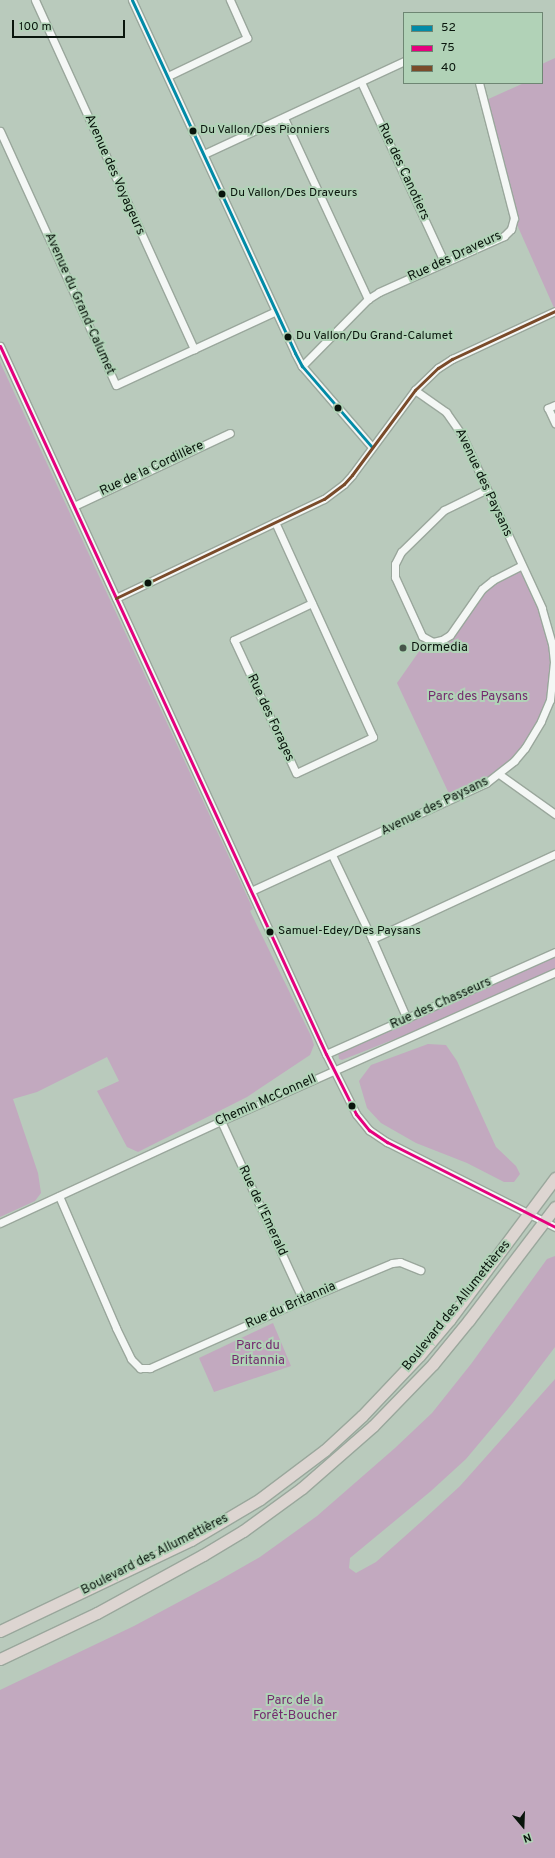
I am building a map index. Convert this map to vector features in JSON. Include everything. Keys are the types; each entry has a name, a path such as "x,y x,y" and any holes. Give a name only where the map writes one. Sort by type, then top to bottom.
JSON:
{"highway":[{"name":"Boulevard des Allumettières","path":"0,1631 191,1540 248,1506 291,1476 362,1416 414,1361 450,1319 555,1178"},
{"name":"Boulevard des Allumettières","path":"0,1659 97,1613 203,1555 243,1531 302,1488 373,1426 428,1370 470,1320 555,1207"}],"street":[{"name":"Avenue des Voyageurs","path":"35,0 194,349"},
{"path":"132,0 204,154 274,312 302,366 372,447"},
{"path":"168,76 247,38 230,0"},
{"path":"204,154 403,61"},
{"name":"Rue des Canotiers","path":"361,82 444,262"},
{"name":"Rue des Draveurs","path":"302,366 368,299 379,292 504,236 511,229 514,218 479,84"},
{"path":"284,118 368,299"},
{"name":"Avenue du Grand-Calumet","path":"0,131 116,385 274,312"},
{"path":"116,598 313,505 334,492 352,475 415,390 438,368 452,359 555,311"},
{"path":"0,346 326,1054 356,1114 376,1136 555,1227"},
{"name":"Avenue des Paysans","path":"251,892 486,783 500,774 514,761 534,736 552,701 552,644 542,608 521,566 487,488 454,422 446,412 415,390"},
{"path":"555,405 548,408 555,423"},
{"name":"Rue de la Cordillère","path":"74,506 230,433"},
{"path":"487,488 458,501 444,510 401,552 395,564 395,577 422,636 433,642 442,640 450,635 482,589 493,580 521,566"},
{"name":"Rue des Forages","path":"275,522 312,603 373,737 296,773 234,640 312,603"},
{"path":"500,774 555,814"},
{"path":"372,939 555,854"},
{"path":"332,855 408,1019"},
{"name":"Rue des Chasseurs","path":"326,1054 408,1019 555,952"},
{"name":"Chemin McConnell","path":"0,1223 221,1121 555,972"},
{"name":"Rue de l'Emerald","path":"221,1121 303,1300"},
{"name":"Rue du Britannia","path":"60,1196 116,1328 132,1359 140,1368 150,1368 303,1300 392,1263 400,1262 420,1270"}],"green space":[{"path":"555,58 555,310 514,218 484,101 522,84 543,84 543,64"},
{"path":"0,362 253,909 250,911 314,1045 310,1055 247,1097 138,1152 127,1147 97,1091 119,1081 107,1057 37,1092 13,1099 38,1173 41,1193 35,1201 0,1217"},
{"name":"Parc des Paysans","path":"521,566 542,608 552,644 550,700 534,735 498,775 452,800 397,683 427,640 442,640 482,589"},
{"path":"555,952 555,972 488,1002 342,1060 339,1059 338,1052"},
{"path":"428,1044 446,1045 457,1061 496,1147 516,1166 520,1174 514,1182 504,1182 467,1163 416,1143 381,1123 367,1108 359,1081 371,1065"},
{"name":"Parc de la Forêt-Boucher","path":"555,1256 555,1347 512,1404 466,1459 431,1491 350,1558 349,1568 356,1573 376,1562 422,1521 460,1486 555,1379 555,1858 0,1858 0,1690 134,1626 218,1581 260,1557 317,1516 395,1448 432,1413 471,1364 547,1259"},
{"name":"Parc du Britannia","path":"273,1323 291,1366 214,1392 199,1358"}],"transit line":[{"name":"52","path":"132,0 295,353 302,366 372,447"},
{"name":"40","path":"116,598 324,499 344,484 352,475 415,390 438,368 452,359 555,311"},
{"name":"75","path":"0,346 326,1054 356,1114 369,1130 387,1142 555,1227"}],"place":[{"name":"Du Vallon/Des Pionniers","path":"193,131"},
{"name":"Du Vallon/Des Draveurs","path":"222,194"},
{"name":"Du Vallon/Du Grand-Calumet","path":"288,337"},
{"name":"Dormedia","path":"403,648"},
{"name":"Samuel-Edey/Des Paysans","path":"270,932"}]}
